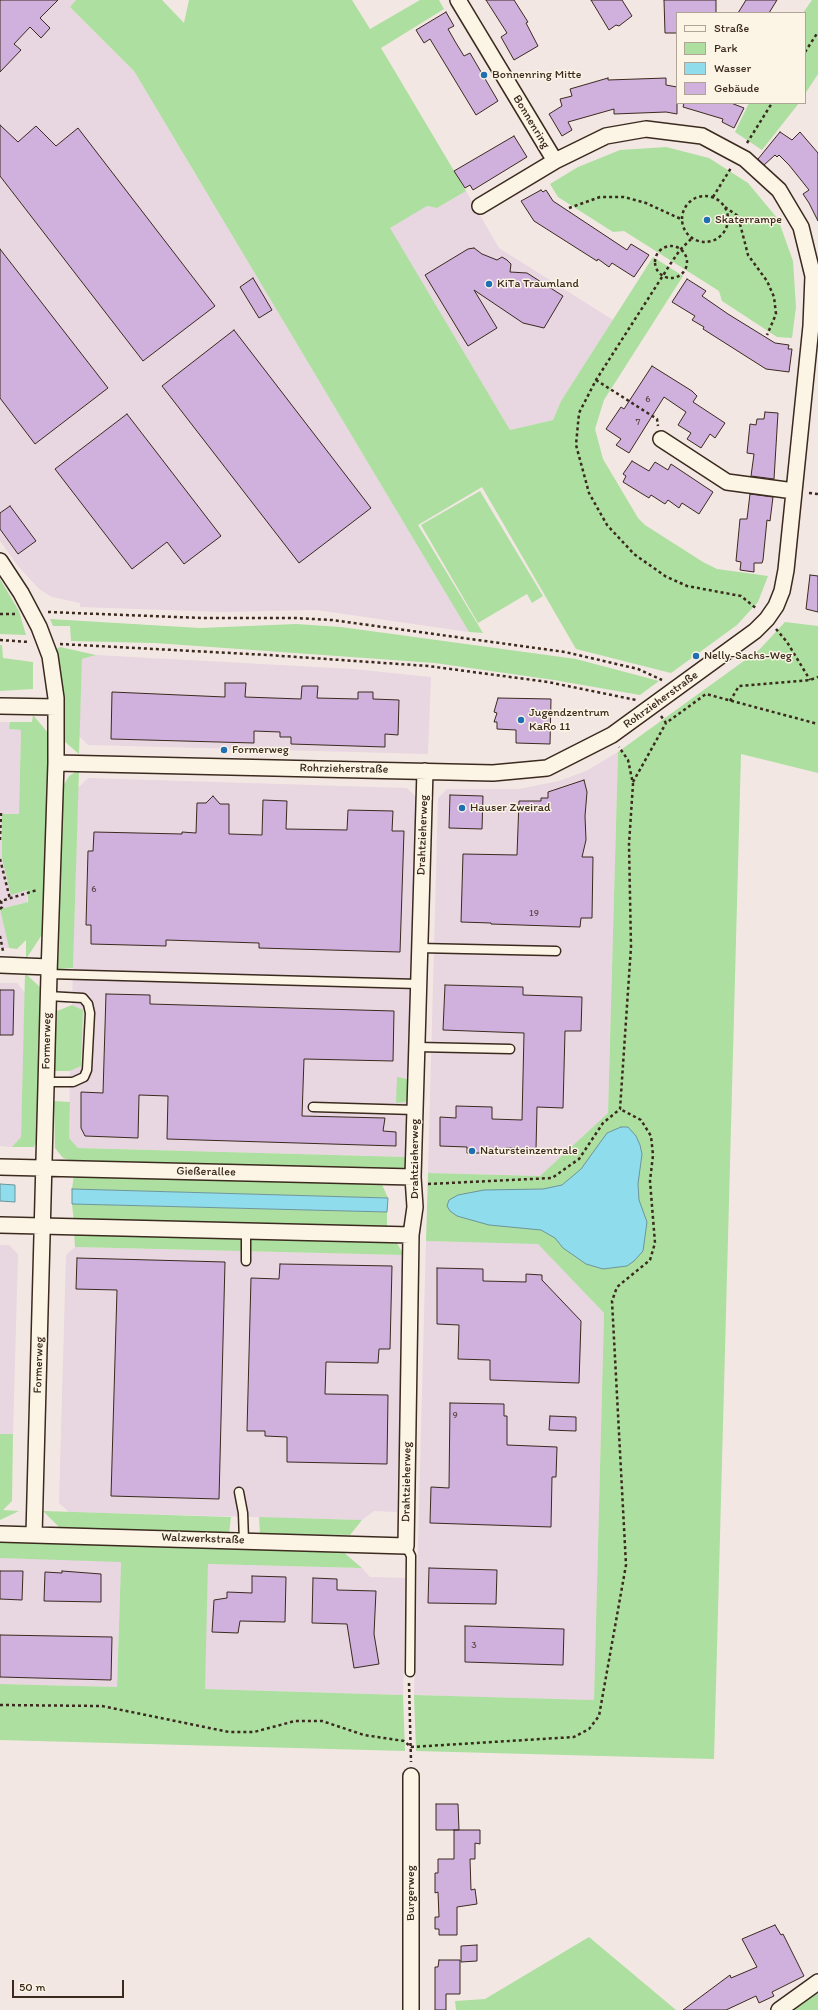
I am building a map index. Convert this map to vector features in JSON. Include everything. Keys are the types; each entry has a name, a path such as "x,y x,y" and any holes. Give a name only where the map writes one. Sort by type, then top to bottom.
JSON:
{"street":[{"name":"Bonnenring","path":"458,0 555,161"},
{"name":"Bonnenring","path":"480,206 555,161 606,136 646,129 702,136 739,155 779,190 802,227 814,276 815,326"},
{"name":"Rohrzieherstraße","path":"56,763 493,773 547,768 612,735 750,635 767,619 778,601 783,586 815,326"},
{"path":"661,439 727,482 794,491"},
{"name":"Formerweg","path":"0,561 32,611 45,643 54,677 56,707 56,763 48,996 47,1082 34,1535"},
{"path":"0,706 56,707"},
{"name":"Drahtzieherweg","path":"406,1546 411,1235 415,1207 413,1177 425,771"},
{"path":"0,965 49,971"},
{"name":"Gießerallee","path":"0,1167 413,1177"},
{"path":"0,1225 411,1235"},
{"name":"Walzwerkstraße","path":"0,1534 244,1540 406,1546"},
{"name":"Burgerweg","path":"411,1776 411,2010"},
{"path":"779,2010 818,1982"}],"lane":[{"path":"419,948 556,951"},
{"path":"49,971 418,984"},
{"path":"47,1082 73,1082 84,1077 88,1070 90,1013 88,1004 83,998 48,996"},
{"path":"417,1047 510,1049"},
{"path":"313,1107 415,1110"},
{"path":"246,1232 246,1261"},
{"path":"239,1492 243,1514 244,1540"},
{"path":"406,1546 411,1556 410,1672"}],"path":[{"path":"806,50 818,32"},
{"path":"713,197 771,104"},
{"path":"569,208 600,197 624,197 646,203 681,219"},
{"path":"724,207 728,214 726,230 721,236 707,243 692,239 682,227 681,219 683,212 692,200 698,197 713,197 724,207 738,216 748,255 767,281 774,297 776,314 767,334"},
{"path":"692,239 680,250 662,276 596,380 579,414 576,445 589,493 607,525 634,554 665,576 687,586 741,596 753,605 787,642 810,680"},
{"path":"675,247 680,250 686,258 683,272 671,278 662,276 656,269 655,264 657,255 665,248 675,247"},
{"path":"596,380 657,419 661,439"},
{"path":"32,611 208,618 296,618 338,621 506,642 586,656 648,672 664,682 674,691"},
{"path":"0,640 268,654 428,666 548,682 628,698 653,706 666,723"},
{"path":"730,701 739,686 810,680 818,677"},
{"path":"413,1177 425,1184 552,1178 579,1159 603,1123 620,1109 631,946 629,844 633,780 666,723 706,694 818,724"},
{"path":"612,735 628,760 633,784"},
{"path":"0,813 0,840"},
{"path":"0,859 10,899"},
{"path":"0,909 2,907 1,901 31,893 52,883"},
{"path":"0,1705 102,1706 229,1732 254,1732 295,1721 322,1721 364,1735 404,1742 411,1747 574,1738 589,1729 599,1716 626,1565 612,1301 617,1287 650,1260 655,1243 650,1181 652,1155 651,1136 641,1120 620,1109"},
{"path":"410,1672 411,1747"}],"shaded area":[{"path":"0,0 76,0 70,7 134,71 469,632 316,610 224,612 80,607 80,603 52,597 39,589 18,566 0,541"},
{"name":"KiTa Traumland","path":"466,191 499,248 613,320 561,401 553,420 510,430 389,228 427,206 437,208"},
{"path":"96,655 353,669 431,677 428,754 88,745 79,736 82,659"},
{"path":"0,722 10,722 10,729 21,730 19,814 11,895 28,890 27,902 0,909"},
{"path":"618,752 608,1113 540,1176 428,1173 438,798 447,789 519,789 559,781 586,771"},
{"path":"88,778 407,788 416,797 408,1079 405,1077 396,1102 405,1102 408,1099 406,1157 78,1148 69,1138 70,1071 81,1066 83,1010 72,1005 78,788"},
{"path":"0,909 9,948 0,948"},
{"path":"0,983 17,983 25,993 21,1137 12,1147 0,1146"},
{"path":"426,1241 538,1243 604,1313 594,1700 414,1695"},
{"path":"0,1245 9,1245 18,1254 13,1434 0,1434"},
{"path":"75,1247 404,1255 397,1512 374,1511 362,1520 69,1512 59,1503 66,1255"},
{"path":"0,1558 121,1561 117,1687 0,1684"},
{"path":"208,1564 362,1568 370,1577 406,1578 403,1695 204,1689"}],"green space":[{"path":"76,0 162,0 184,23 189,0 352,0 370,29 420,0 439,0 444,9 381,48 466,191 437,208 427,206 390,228 510,430 553,420 561,401 653,257 683,276 604,400 595,429 603,459 638,518 645,525 703,562 717,569 768,576 758,602 737,625 671,673 576,649 482,487 418,525 483,633 469,632 134,71 70,7"},
{"path":"812,0 818,0 818,74 806,92 806,12 804,12"},
{"path":"749,104 798,104 762,150 735,132"},
{"path":"666,147 709,158 748,183 778,219 793,261 796,307 792,338 777,337 722,301 719,291 624,231 613,232 558,197 550,184 578,167 620,150"},
{"path":"480,491 543,596 532,603 527,594 478,623 421,525"},
{"path":"0,579 19,611 26,635 0,634"},
{"path":"50,619 200,628 296,624 341,627 576,659 659,681 640,695 554,680 435,663 155,643 71,641 70,626 53,626"},
{"path":"785,622 818,626 818,773 741,754 714,1759 416,1751 414,1695 594,1700 604,1313 538,1244 426,1241 428,1173 540,1176 608,1113 618,752 759,650"},
{"path":"0,645 2,645 3,658 33,662 33,689 0,691"},
{"path":"60,647 96,655 82,659 79,754 64,741 61,684 55,650"},
{"path":"33,715 49,734 43,933 26,959 26,940 17,949 9,948 0,909 28,902 28,890 11,895 2,858 2,814 19,814 21,730 9,729 10,722 32,722"},
{"path":"79,770 73,968 58,969 62,788 69,776"},
{"path":"25,973 42,989 38,1135 34,1147 12,1147 21,1137"},
{"path":"72,1005 83,1010 81,1066 70,1071 54,1071 57,1011"},
{"path":"397,1077 408,1079 408,1099 405,1102 396,1103"},
{"path":"54,1101 70,1102 69,1138 78,1148 406,1157 406,1166 400,1170 76,1162 63,1158 55,1148"},
{"path":"74,1174 380,1180 388,1198 72,1189"},
{"path":"72,1204 387,1212 387,1230 74,1223"},
{"path":"74,1232 395,1240 404,1255 75,1247"},
{"path":"0,1434 13,1434 12,1501 3,1510 19,1511 0,1520"},
{"path":"43,1511 231,1517 229,1534 61,1529"},
{"path":"259,1517 362,1520 350,1535 260,1534"},
{"path":"0,1542 342,1551 362,1568 208,1564 205,1689 403,1695 405,1751 0,1740 0,1684 117,1687 121,1562 0,1558"},
{"path":"589,1937 676,2010 456,2010 455,2001 485,1999"},
{"path":"818,1989 818,2010 788,2010"}],"water":[{"path":"621,1127 628,1127 636,1136 640,1145 642,1154 638,1184 639,1200 647,1222 643,1251 627,1266 603,1269 586,1264 563,1248 555,1238 541,1230 489,1225 457,1216 450,1211 447,1206 449,1200 458,1195 484,1190 543,1189 562,1185 581,1169 607,1133"},
{"path":"0,1184 15,1185 15,1202 0,1201"},
{"path":"72,1189 388,1198 387,1212 72,1204"}],"building":[{"path":"0,0 58,0 40,18 50,28 41,38 30,27 14,44 21,50 0,72"},
{"path":"486,0 514,0 528,22 526,23 538,46 514,60 501,37 507,33"},
{"path":"591,0 622,0 632,16 619,26 616,25 609,30"},
{"path":"664,0 716,0 716,12 676,12 676,33 665,33"},
{"path":"746,0 777,0 770,12 739,12"},
{"path":"446,12 454,26 448,29 456,43 464,56 470,53 498,101 476,115 430,39 424,43 416,30"},
{"path":"608,78 608,80 666,78 666,85 676,87 677,114 666,112 614,114 614,109 568,122 572,130 562,136 549,114 562,106 560,99 572,96 570,89"},
{"path":"684,104 734,104 744,108 734,128 722,122 723,119 683,107"},
{"path":"0,125 18,142 36,126 56,146 78,128 215,306 143,361 0,176"},
{"path":"780,132 792,140 800,132 818,153 818,221 803,194 809,190 789,165 779,155 777,157 775,155 764,165 758,159"},
{"path":"514,136 527,157 473,190 470,185 465,188 454,171"},
{"path":"541,190 543,192 546,190 553,201 627,250 631,244 649,255 634,277 612,263 609,267 598,259 597,261 534,221 521,201"},
{"path":"474,248 482,254 497,260 502,257 511,264 510,272 527,273 563,296 544,328 523,323 474,290 497,328 468,346 425,275 468,249"},
{"path":"0,249 108,388 35,444 0,398"},
{"path":"253,278 272,310 259,318 240,287"},
{"path":"687,279 706,291 702,296 728,314 775,343 789,345 788,349 792,349 789,372 766,369 703,329 704,327 692,320 695,316 672,302"},
{"path":"234,330 371,508 299,563 162,386"},
{"path":"652,366 692,391 697,396 693,402 725,423 715,438 710,434 701,448 687,439 691,433 678,425 686,412 664,397 629,453 616,445 621,439 606,429 621,407 624,409"},
{"path":"765,412 778,413 774,479 751,476 754,454 747,453 750,424 756,425 757,419 764,419"},
{"path":"127,414 221,536 184,564 167,542 132,569 55,469"},
{"path":"632,461 649,471 655,462 668,470 671,464 713,492 699,514 682,503 679,508 668,500 665,504 651,495 649,498 623,482 626,476 623,474"},
{"path":"750,494 773,497 770,521 767,520 763,560 762,563 754,563 754,572 740,570 741,562 736,561 740,519 747,519"},
{"path":"10,506 36,541 18,554 0,529 0,513"},
{"path":"810,575 818,576 818,612 806,609"},
{"path":"225,683 246,683 245,697 301,699 302,686 318,686 317,698 358,699 358,692 373,692 373,699 399,700 398,735 385,734 385,747 291,744 291,737 280,737 280,732 254,731 254,743 111,739 112,692 225,697"},
{"path":"498,698 551,699 550,744 516,743 516,730 497,729 497,722 494,722 497,713 494,712"},
{"path":"584,780 587,792 585,816 586,840 582,857 593,857 592,918 581,918 580,927 461,922 463,854 517,855 519,801 541,801 541,798 548,798 548,792"},
{"path":"450,795 483,796 482,829 449,828"},
{"path":"213,796 220,804 229,804 229,834 262,835 263,800 287,801 286,829 347,830 348,810 393,811 392,831 404,831 400,952 259,948 259,943 166,940 166,946 91,944 91,925 86,925 88,851 93,851 94,832 196,833 197,803 206,803"},
{"path":"445,985 523,987 523,995 582,997 581,1031 565,1031 563,1108 537,1107 536,1149 506,1148 505,1153 467,1153 467,1147 440,1146 440,1117 456,1118 456,1106 492,1107 492,1119 522,1120 524,1033 443,1030"},
{"path":"0,990 14,990 13,1035 0,1035"},
{"path":"106,994 150,995 150,1004 394,1011 393,1061 304,1059 302,1116 385,1118 383,1131 396,1132 396,1146 167,1139 168,1096 139,1095 138,1138 85,1136 81,1128 81,1092 103,1093"},
{"path":"77,1258 225,1262 219,1499 111,1496 117,1290 76,1289"},
{"path":"280,1264 392,1266 390,1349 379,1349 378,1363 326,1362 325,1394 388,1395 387,1464 287,1462 287,1437 265,1436 265,1431 247,1431 251,1278 279,1279"},
{"path":"437,1268 483,1269 483,1281 526,1282 526,1274 542,1275 542,1280 581,1321 579,1383 490,1380 490,1360 458,1359 459,1325 437,1324"},
{"path":"450,1403 504,1404 504,1416 507,1416 507,1445 557,1447 556,1477 552,1477 551,1527 430,1523 431,1487 449,1488"},
{"path":"550,1416 576,1417 576,1431 549,1430"},
{"path":"429,1568 497,1570 496,1604 428,1603"},
{"path":"0,1571 23,1571 22,1600 0,1599"},
{"path":"62,1571 101,1574 101,1602 44,1601 45,1572 62,1573"},
{"path":"252,1576 286,1577 285,1622 240,1621 238,1633 212,1632 214,1600 227,1598 227,1592 252,1593"},
{"path":"313,1578 337,1579 337,1590 376,1591 374,1634 379,1664 354,1668 347,1624 312,1623"},
{"path":"465,1626 564,1629 563,1665 465,1662"},
{"path":"0,1635 112,1637 111,1680 0,1677"},
{"path":"436,1804 458,1804 459,1830 436,1830"},
{"path":"454,1830 480,1830 480,1844 475,1843 475,1859 470,1859 471,1890 475,1889 477,1904 457,1907 457,1935 439,1935 439,1929 435,1929 435,1917 439,1917 438,1892 435,1893 435,1873 438,1873 438,1859 454,1859"},
{"path":"775,1925 781,1935 783,1934 804,1976 772,1992 774,1996 759,2003 756,1996 726,2010 683,2010 730,1975 731,1978 757,1967 742,1939"},
{"path":"477,1945 477,1961 461,1962 461,1946"},
{"path":"439,1960 460,1960 460,1994 446,1994 446,2010 435,2010 435,1967 438,1967"}],"place":[{"name":"Bonnenring Mitte","path":"484,75"},
{"name":"Skaterrampe","path":"707,220"},
{"name":"KiTa Traumland","path":"489,284"},
{"name":"Nelly-Sachs-Weg","path":"696,656"},
{"name":"Jugendzentrum KaRo 11","path":"521,720"},
{"name":"Formerweg","path":"224,750"},
{"name":"Hauser Zweirad","path":"462,808"},
{"name":"Natursteinzentrale","path":"472,1151"}]}
